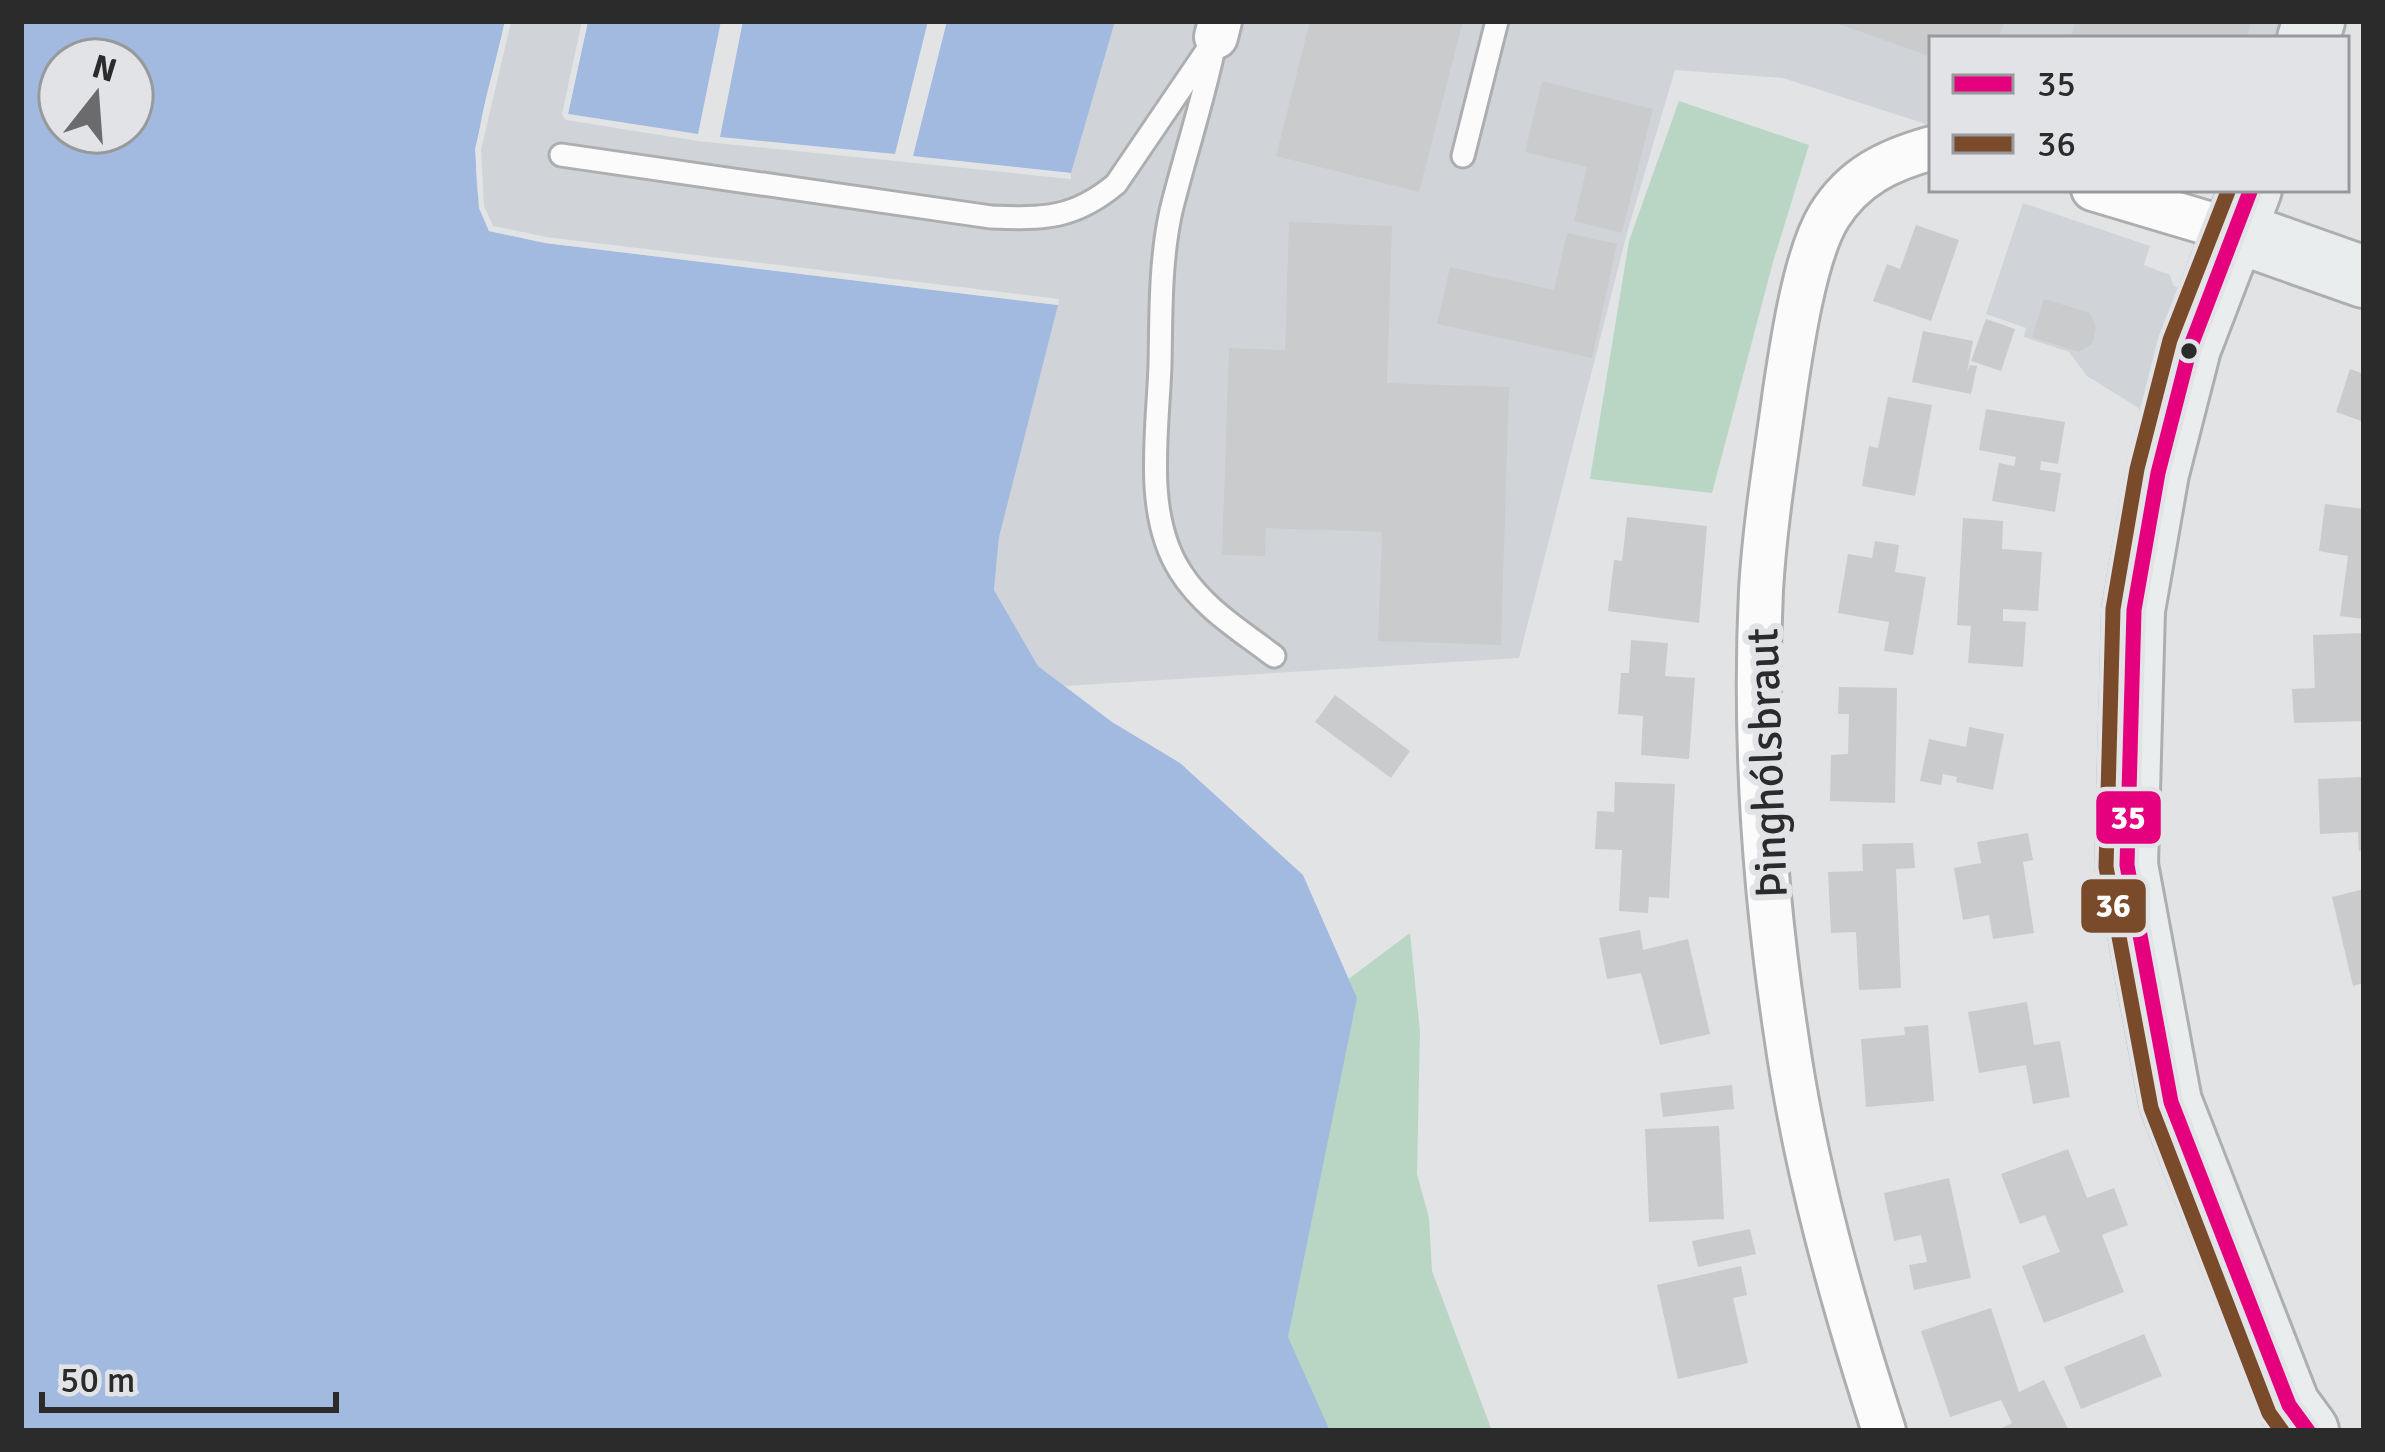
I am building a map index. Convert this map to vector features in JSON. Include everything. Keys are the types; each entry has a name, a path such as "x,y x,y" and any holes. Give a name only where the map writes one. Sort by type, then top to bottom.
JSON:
{"street":[{"name":"Þinghólsbraut","path":"1884,1431 1821,1216 1786,1038 1766,883 1761,591 1792,347 1820,235 1855,182 1893,158 1929,149"},
{"path":"2114,192 2242,210 2364,277"},
{"path":"2242,210 2177,389 2134,610 2126,865 2171,1102 2289,1405 2308,1431"}],"lane":[{"path":"1463,156 1497,21"},
{"path":"560,154 992,217 1055,216 1096,201 1116,184 1218,29"},
{"path":"1218,29 1202,111 1171,212 1162,276 1156,486 1163,532 1178,569 1207,606 1274,656"}],"shaded area":[{"path":"505,21 588,21 583,42 590,21 2280,21 2275,36 1929,36 1929,125 1783,78 1675,70 1627,233 1519,658 1064,686 1038,666 994,590 999,537 489,231 475,179"},
{"path":"2023,203 2150,246 2144,265 2170,275 2173,285 2185,292 2150,428 2137,407 2087,376 2069,352 2024,337 2026,328 1986,314"}],"green space":[{"path":"1679,101 1809,145 1712,493 1590,479 1629,241"},
{"path":"1410,933 1420,1032 1417,1174 1429,1218 1432,1271 1492,1431 746,1431"}],"water":[{"path":"21,21 505,21 477,153 480,205 489,231 545,243 1058,305 999,537 994,590 1038,666 1112,722 1180,763 1303,875 1357,998 1288,1337 1330,1431 21,1431"},
{"path":"588,21 1115,21 1071,173 699,135 568,114"}],"pier":[{"path":"505,21 511,22 481,150 484,206 493,226 546,237 1059,299 1058,305 545,243 489,231 479,208 475,149"},
{"path":"582,21 588,21 568,114 698,134 721,21 743,21 720,137 895,154 928,21 947,21 913,156 1071,173 1071,179 698,141 566,120 562,114"}],"building":[{"path":"1310,21 1463,21 1419,192 1276,156"},
{"path":"1830,21 2005,21 1999,36 1929,36 1929,56"},
{"path":"2076,21 2252,21 2247,36 2071,36"},
{"path":"1542,81 1653,109 1622,233 1574,221 1587,167 1525,152"},
{"path":"1289,222 1392,226 1387,383 1509,387 1501,645 1378,641 1382,532 1266,528 1265,556 1222,555 1229,348 1285,350"},
{"path":"1916,225 1959,240 1931,321 1873,301 1887,264 1900,269"},
{"path":"1567,233 1617,244 1592,358 1437,324 1450,267 1554,290"},
{"path":"2044,299 2090,313 2096,328 2092,344 2078,352 2032,337"},
{"path":"1986,319 2015,329 2001,371 1971,361"},
{"path":"1923,331 1973,341 1967,373 1970,365 1977,366 1971,394 1912,382"},
{"path":"2350,369 2364,374 2364,422 2336,412"},
{"path":"1888,397 1932,405 1915,496 1862,486 1869,446 1878,448"},
{"path":"1986,409 2065,422 2058,464 2041,461 2040,470 2061,473 2055,512 1992,501 1999,463 2014,466 2016,457 1979,450"},
{"path":"2325,504 2364,509 2364,619 2340,616 2348,556 2319,551"},
{"path":"1627,517 1707,526 1699,623 1608,611 1614,560 1622,561"},
{"path":"1963,518 2003,521 2002,549 2042,552 2038,611 2003,609 2003,621 2026,622 2023,667 1968,663 1971,626 1957,625"},
{"path":"1875,541 1899,545 1895,572 1926,577 1913,655 1884,651 1889,622 1838,613 1848,554 1872,558"},
{"path":"2364,633 2364,721 2294,723 2292,689 2315,688 2313,635"},
{"path":"1631,640 1668,643 1665,676 1695,678 1689,759 1641,755 1643,716 1618,714 1621,673 1629,673"},
{"path":"1839,687 1897,688 1895,803 1830,801 1831,755 1848,754 1849,714 1838,714"},
{"path":"1335,695 1410,751 1391,778 1315,722"},
{"path":"1969,727 2004,734 1993,790 1956,782 1957,777 1943,774 1941,785 1920,781 1929,739 1966,747"},
{"path":"2364,777 2364,851 2359,851 2358,832 2320,834 2318,779"},
{"path":"1615,782 1675,784 1669,898 1649,897 1648,913 1619,911 1622,850 1595,849 1597,811 1614,812"},
{"path":"2028,833 2033,860 2023,862 2034,933 1993,939 1989,915 1963,920 1954,868 1981,863 1977,842"},
{"path":"1913,843 1915,868 1896,869 1901,988 1859,990 1856,932 1831,933 1828,872 1863,871 1862,844"},
{"path":"2364,889 2364,983 2353,986 2332,897"},
{"path":"1640,930 1643,950 1688,939 1710,1034 1660,1045 1641,973 1607,979 1599,938"},
{"path":"2027,1002 2034,1045 2060,1041 2070,1097 2033,1104 2026,1065 1979,1073 1968,1012"},
{"path":"1928,1025 1934,1101 1866,1107 1861,1039 1905,1035 1904,1027"},
{"path":"1732,1085 1734,1109 1663,1117 1660,1093"},
{"path":"1719,1126 1724,1219 1649,1222 1645,1129"},
{"path":"2068,1149 2087,1198 2114,1188 2128,1225 2102,1235 2124,1292 2044,1323 2022,1266 2060,1252 2045,1215 2020,1224 2001,1174"},
{"path":"1949,1178 1971,1278 1914,1290 1909,1265 1927,1262 1921,1235 1894,1241 1884,1193"},
{"path":"1750,1229 1756,1254 1698,1267 1692,1241"},
{"path":"1741,1266 1747,1295 1733,1298 1748,1363 1678,1379 1657,1285"},
{"path":"1991,1308 2019,1392 2044,1380 2069,1431 1996,1431 2012,1423 2001,1400 1950,1417 1921,1331"},
{"path":"2144,1334 2162,1376 2081,1409 2064,1367"}],"transit line":[{"name":"36","path":"2228,192 2170,340 2137,469 2113,609 2106,867 2151,1108 2269,1413 2282,1431"},
{"name":"35","path":"2250,192 2190,348 2158,473 2134,610 2127,865 2171,1102 2289,1405 2308,1431"}]}
